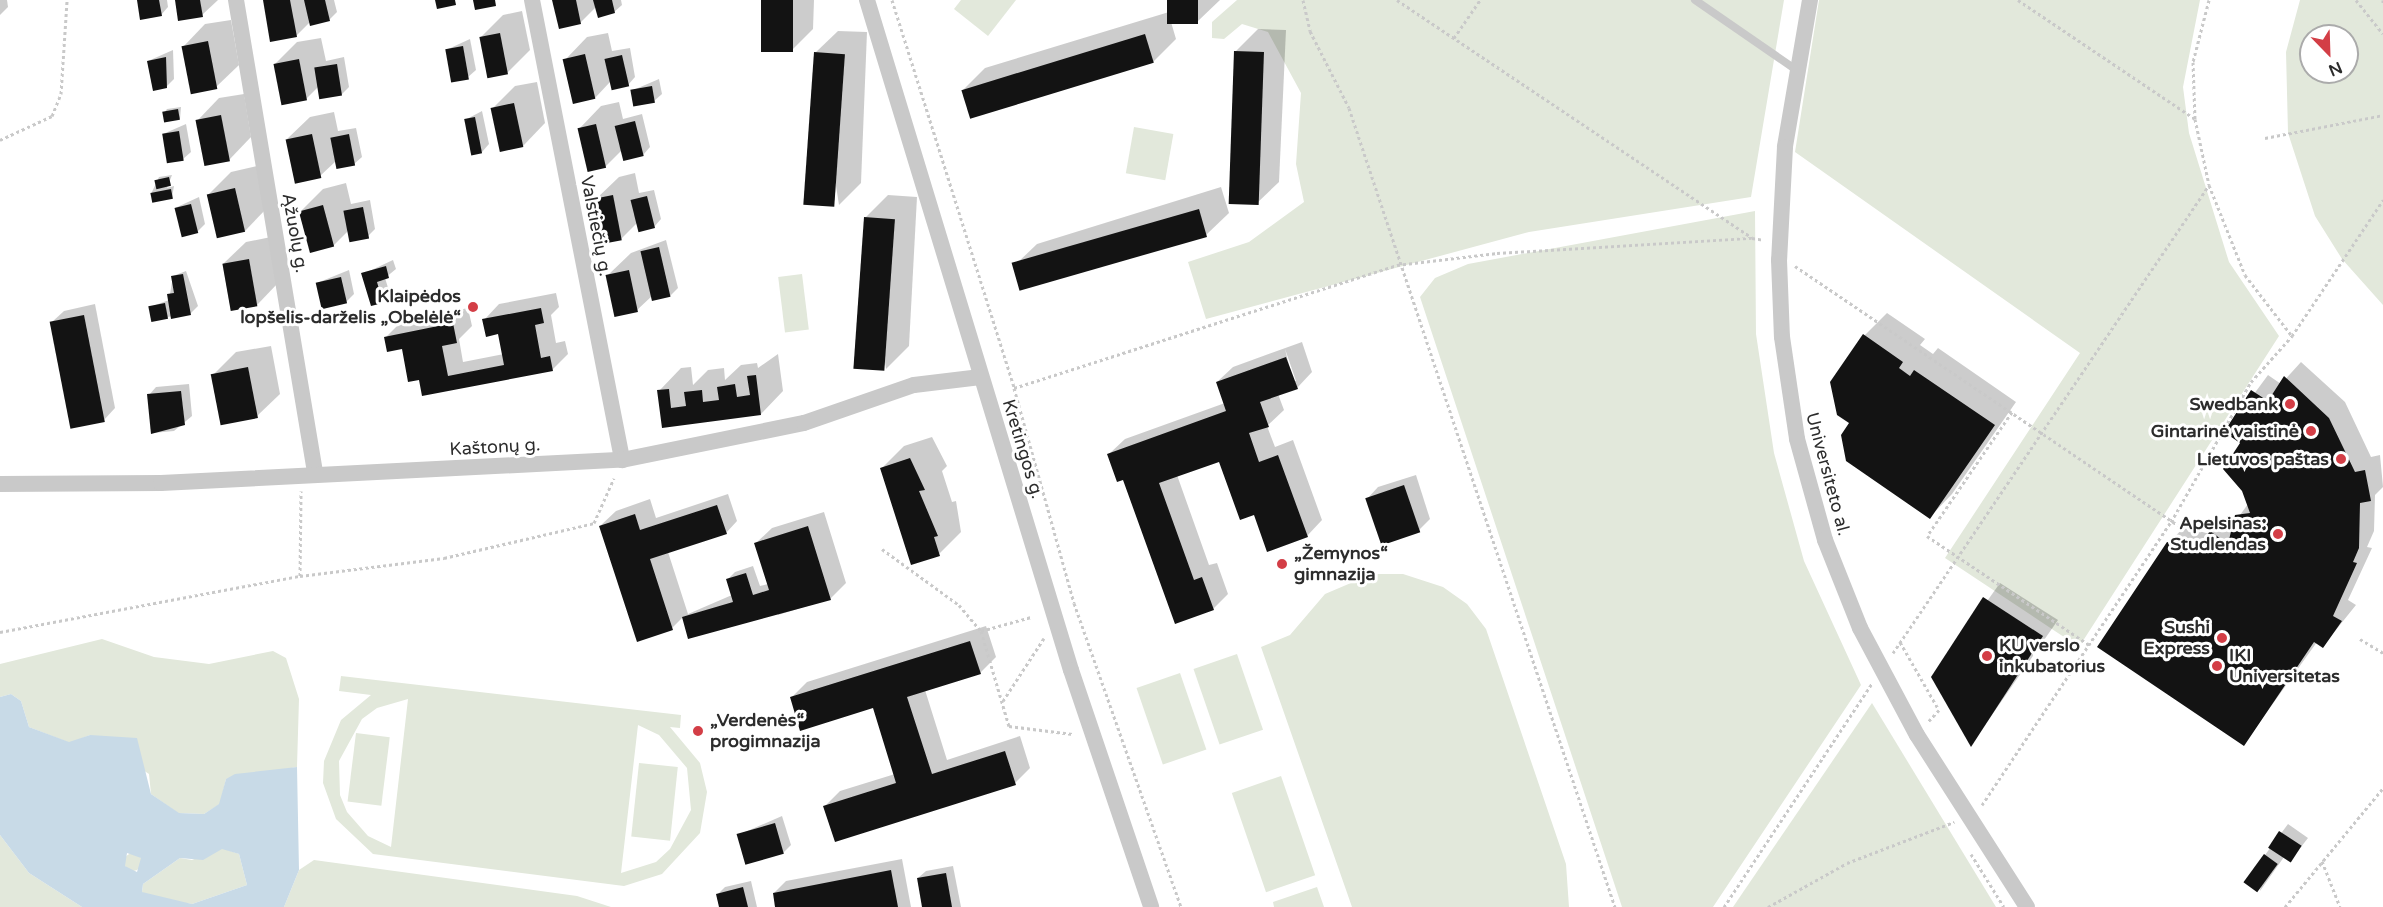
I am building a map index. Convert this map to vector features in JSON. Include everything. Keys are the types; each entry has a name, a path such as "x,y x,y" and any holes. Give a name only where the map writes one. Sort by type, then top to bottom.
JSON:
{"street":[{"name":"Ąžuolų g.","path":"236,0 308,473"},
{"name":"Valstiečių g.","path":"532,0 622,459"},
{"name":"Kretingos g.","path":"867,0 1056,623 1151,907"},
{"name":"Universiteto al.","path":"1810,0 1795,69 1779,260 1786,373 1801,457 1835,569 1882,670 1917,735 2027,907"},
{"name":"Kaštonų g.","path":"0,484 622,459 804,423 914,385 981,377"}],"lane":[{"path":"1695,0 1795,69"}],"path":[{"path":"0,140 51,116 61,94 67,0"},
{"path":"892,0 1014,388 1074,603 1182,907"},
{"path":"1303,0 1310,31 1349,108 1397,265 1615,907"},
{"path":"1397,0 1752,238"},
{"path":"1454,39 1480,0"},
{"path":"2018,0 2195,119"},
{"path":"2209,0 2193,62 2195,119 2209,185 2245,275 2292,336"},
{"path":"2356,0 2383,34"},
{"path":"2265,138 2383,115"},
{"path":"1724,907 2209,185"},
{"path":"1768,907 1847,863 1951,822 1971,821 2171,522 2245,391 2292,336 2383,200"},
{"path":"1765,228 1764,260 1779,260 2012,412 2202,542"},
{"path":"1014,388 1397,265 1497,253 1752,238 1764,240"},
{"path":"2012,412 1927,536 2089,645"},
{"path":"0,632 300,576 444,558 594,523 622,459"},
{"path":"300,576 308,473"},
{"path":"882,549 959,606 981,631 1009,726 1072,734"},
{"path":"1003,701 1056,623 1074,603"},
{"path":"981,631 1031,617"},
{"path":"2360,639 2383,653"},
{"path":"1900,642 1939,710 1917,735"},
{"path":"1865,677 1876,697"},
{"path":"2285,907 2383,788"},
{"path":"1945,813 1957,831"},
{"path":"1969,850 2004,907"},
{"path":"2322,861 2340,907"}],"shaded area":[{"path":"961,0 1016,0 988,36 954,9"},
{"path":"1237,0 1784,0 1751,197 1529,232 1206,319 1188,262 1249,242 1304,202 1296,164 1301,93 1268,32 1242,24 1224,39 1212,38 1212,22"},
{"path":"1819,0 2200,0 2183,87 2189,133 2229,262 2279,336 2079,647 1945,558 2080,353 1795,152"},
{"path":"2300,0 2383,0 2383,305 2342,259 2315,216 2288,133 2286,52"},
{"path":"1134,127 1173,134 1165,180 1126,173"},
{"path":"1755,211 1756,334 1774,453 1804,561 1861,685 1713,907 1622,907 1420,297 1435,278 1468,264"},
{"path":"802,274 809,330 785,333 778,277"},
{"path":"1372,574 1403,574 1443,587 1467,604 1486,629 1566,864 1569,907 1352,907 1261,647 1290,635 1325,594"},
{"path":"102,639 154,657 209,664 273,651 286,658 299,699 297,767 226,779 220,804 204,814 178,813 151,794 149,774 90,735 70,743 29,727 21,701 11,694 0,697 0,664"},
{"path":"1237,654 1263,730 1220,745 1194,669"},
{"path":"1180,673 1206,750 1163,765 1137,688"},
{"path":"341,676 681,715 680,728 670,727 700,763 707,792 700,833 662,874 624,886 373,854 336,819 323,783 324,761 341,720 371,695 339,691","holes":["408,699 391,847 368,836 347,812 340,795 339,761 362,719 377,708","638,725 659,735 687,768 691,810 670,849 656,862 621,873"]},
{"path":"1872,703 1996,907 1733,907"},
{"path":"356,733 390,737 381,806 348,801"},
{"path":"639,763 678,767 670,841 631,837"},
{"path":"1281,776 1315,875 1266,892 1232,793"},
{"path":"0,835 29,873 82,907 0,907"},
{"path":"222,848 239,854 247,885 192,904 146,897 142,892 143,884 180,858 192,860"},
{"path":"129,853 137,853 142,858 140,869 129,871 124,866 124,858"},
{"path":"314,860 577,896 611,907 284,907 299,870"},
{"path":"1317,887 1324,907 1274,907 1273,902"}],"water":[{"path":"11,694 21,701 29,727 69,742 90,735 137,738 151,794 179,813 204,814 219,804 226,779 235,774 297,767 299,870 284,907 82,907 29,873 0,835 0,697","holes":["222,849 239,854 247,885 192,904 142,892 143,884 180,858 203,860","127,853 141,858 137,872 125,866"]}],"building":[{"path":"137,0 159,0 162,16 140,20"},
{"path":"175,0 200,0 203,17 178,21"},
{"path":"263,0 290,0 297,37 270,42"},
{"path":"304,0 325,0 330,21 310,26"},
{"path":"435,0 455,0 456,5 437,9"},
{"path":"473,0 495,0 496,6 475,10"},
{"path":"552,0 576,0 581,24 559,29"},
{"path":"593,0 612,0 615,13 598,18"},
{"path":"761,0 793,0 793,52 761,52"},
{"path":"1167,0 1198,0 1198,24 1167,24"},
{"path":"500,33 508,74 487,78 479,37"},
{"path":"1145,34 1154,63 970,119 961,90"},
{"path":"208,41 217,89 191,94 181,46"},
{"path":"463,46 469,79 451,83 445,49"},
{"path":"1234,51 1264,52 1259,205 1229,204"},
{"path":"814,52 845,54 834,207 803,205"},
{"path":"585,54 595,99 573,104 563,59"},
{"path":"622,55 629,86 612,90 604,59"},
{"path":"166,57 167,88 153,91 147,61"},
{"path":"299,59 307,100 281,105 273,64"},
{"path":"337,64 342,96 319,99 314,68"},
{"path":"652,86 655,103 633,107 630,90"},
{"path":"514,103 523,147 500,152 491,108"},
{"path":"178,109 180,120 164,123 162,112"},
{"path":"221,115 230,161 204,166 195,120"},
{"path":"475,117 482,153 471,155 464,119"},
{"path":"635,121 644,156 623,161 615,126"},
{"path":"596,124 606,168 588,172 577,128"},
{"path":"179,131 184,161 167,163 162,134"},
{"path":"312,134 321,178 295,184 286,140"},
{"path":"349,134 355,165 336,169 330,138"},
{"path":"169,177 171,186 156,189 154,180"},
{"path":"235,188 245,232 217,238 207,195"},
{"path":"171,189 173,199 152,203 150,193"},
{"path":"613,195 622,240 603,244 594,199"},
{"path":"647,196 655,228 638,232 631,200"},
{"path":"191,204 198,233 182,237 175,208"},
{"path":"323,205 334,247 310,253 299,211"},
{"path":"363,207 369,238 349,242 343,211"},
{"path":"1199,209 1207,237 1020,291 1012,263"},
{"path":"864,217 895,219 884,371 853,369"},
{"path":"659,247 670,297 652,301 640,251"},
{"path":"249,259 257,306 231,311 222,264"},
{"path":"386,266 389,278 377,282 383,303 371,306 361,273"},
{"path":"629,270 638,312 614,317 606,275"},
{"path":"183,274 191,315 171,319 167,294 174,293 171,276"},
{"path":"341,277 347,303 322,309 316,283"},
{"path":"165,303 168,319 151,322 148,306"},
{"path":"541,308 544,323 535,325 541,358 550,356 553,371 422,396 419,380 408,382 402,349 387,352 384,337 453,323 457,343 442,346 448,376 504,365 498,334 486,337 482,319"},
{"path":"84,315 105,422 70,429 50,322"},
{"path":"1863,334 1903,362 1899,368 1910,376 1914,370 1995,425 1930,519 1846,461 1841,435 1849,423 1837,415 1830,382"},
{"path":"1286,357 1298,389 1260,402 1269,427 1249,433 1259,462 1278,455 1308,537 1267,552 1254,515 1240,520 1219,462 1159,483 1194,580 1202,577 1214,610 1175,624 1123,480 1117,482 1107,454 1226,411 1216,382"},
{"path":"248,367 258,418 221,425 211,374"},
{"path":"756,375 761,415 662,428 657,390 669,389 671,408 686,406 684,392 702,390 703,402 719,400 717,387 735,384 737,397 750,395 747,376"},
{"path":"2284,376 2329,418 2355,472 2365,470 2371,501 2360,503 2359,548 2353,562 2357,563 2333,616 2342,621 2323,648 2314,642 2244,746 2097,647 2167,542 2196,550 2210,531 2228,544 2235,515 2250,513 2242,491 2223,469 2240,443 2224,432 2251,390 2268,401"},
{"path":"181,391 185,425 151,434 147,394"},
{"path":"910,458 925,490 919,491 938,536 934,537 940,556 911,565 880,468"},
{"path":"1404,485 1420,532 1382,546 1365,498"},
{"path":"717,505 727,534 650,559 673,630 637,642 599,526 635,514 640,530"},
{"path":"808,526 831,600 688,639 682,617 733,602 726,579 746,573 753,595 769,590 754,543"},
{"name":"KU verslo inkubatorius","path":"1983,597 2043,636 1971,747 1931,677"},
{"path":"970,641 981,674 907,697 932,774 1005,751 1016,785 835,842 823,806 896,783 873,708 800,731 790,697"},
{"path":"775,823 784,854 745,865 737,834"},
{"path":"2279,831 2302,846 2291,862 2268,848"},
{"path":"2264,854 2278,864 2257,892 2243,882"},
{"path":"891,870 898,907 775,907 773,893"},
{"path":"946,873 952,907 922,907 917,878"},
{"path":"743,887 748,907 719,907 716,894"}],"place":[{"name":"Klaipėdos lopšelis-darželis „Obelėlė“","path":"473,307"},
{"name":"Swedbank","path":"2290,404"},
{"name":"Gintarinė vaistinė","path":"2311,431"},
{"name":"Lietuvos paštas","path":"2341,459"},
{"name":"Apelsinas: Studlendas","path":"2278,534"},
{"name":"„Žemynos“ gimnazija","path":"1282,564"},
{"name":"Sushi Express","path":"2222,638"},
{"name":"KU verslo inkubatorius","path":"1987,656"},
{"name":"IKI Universitetas","path":"2217,666"},
{"name":"„Verdenės“ progimnazija","path":"698,731"}]}
